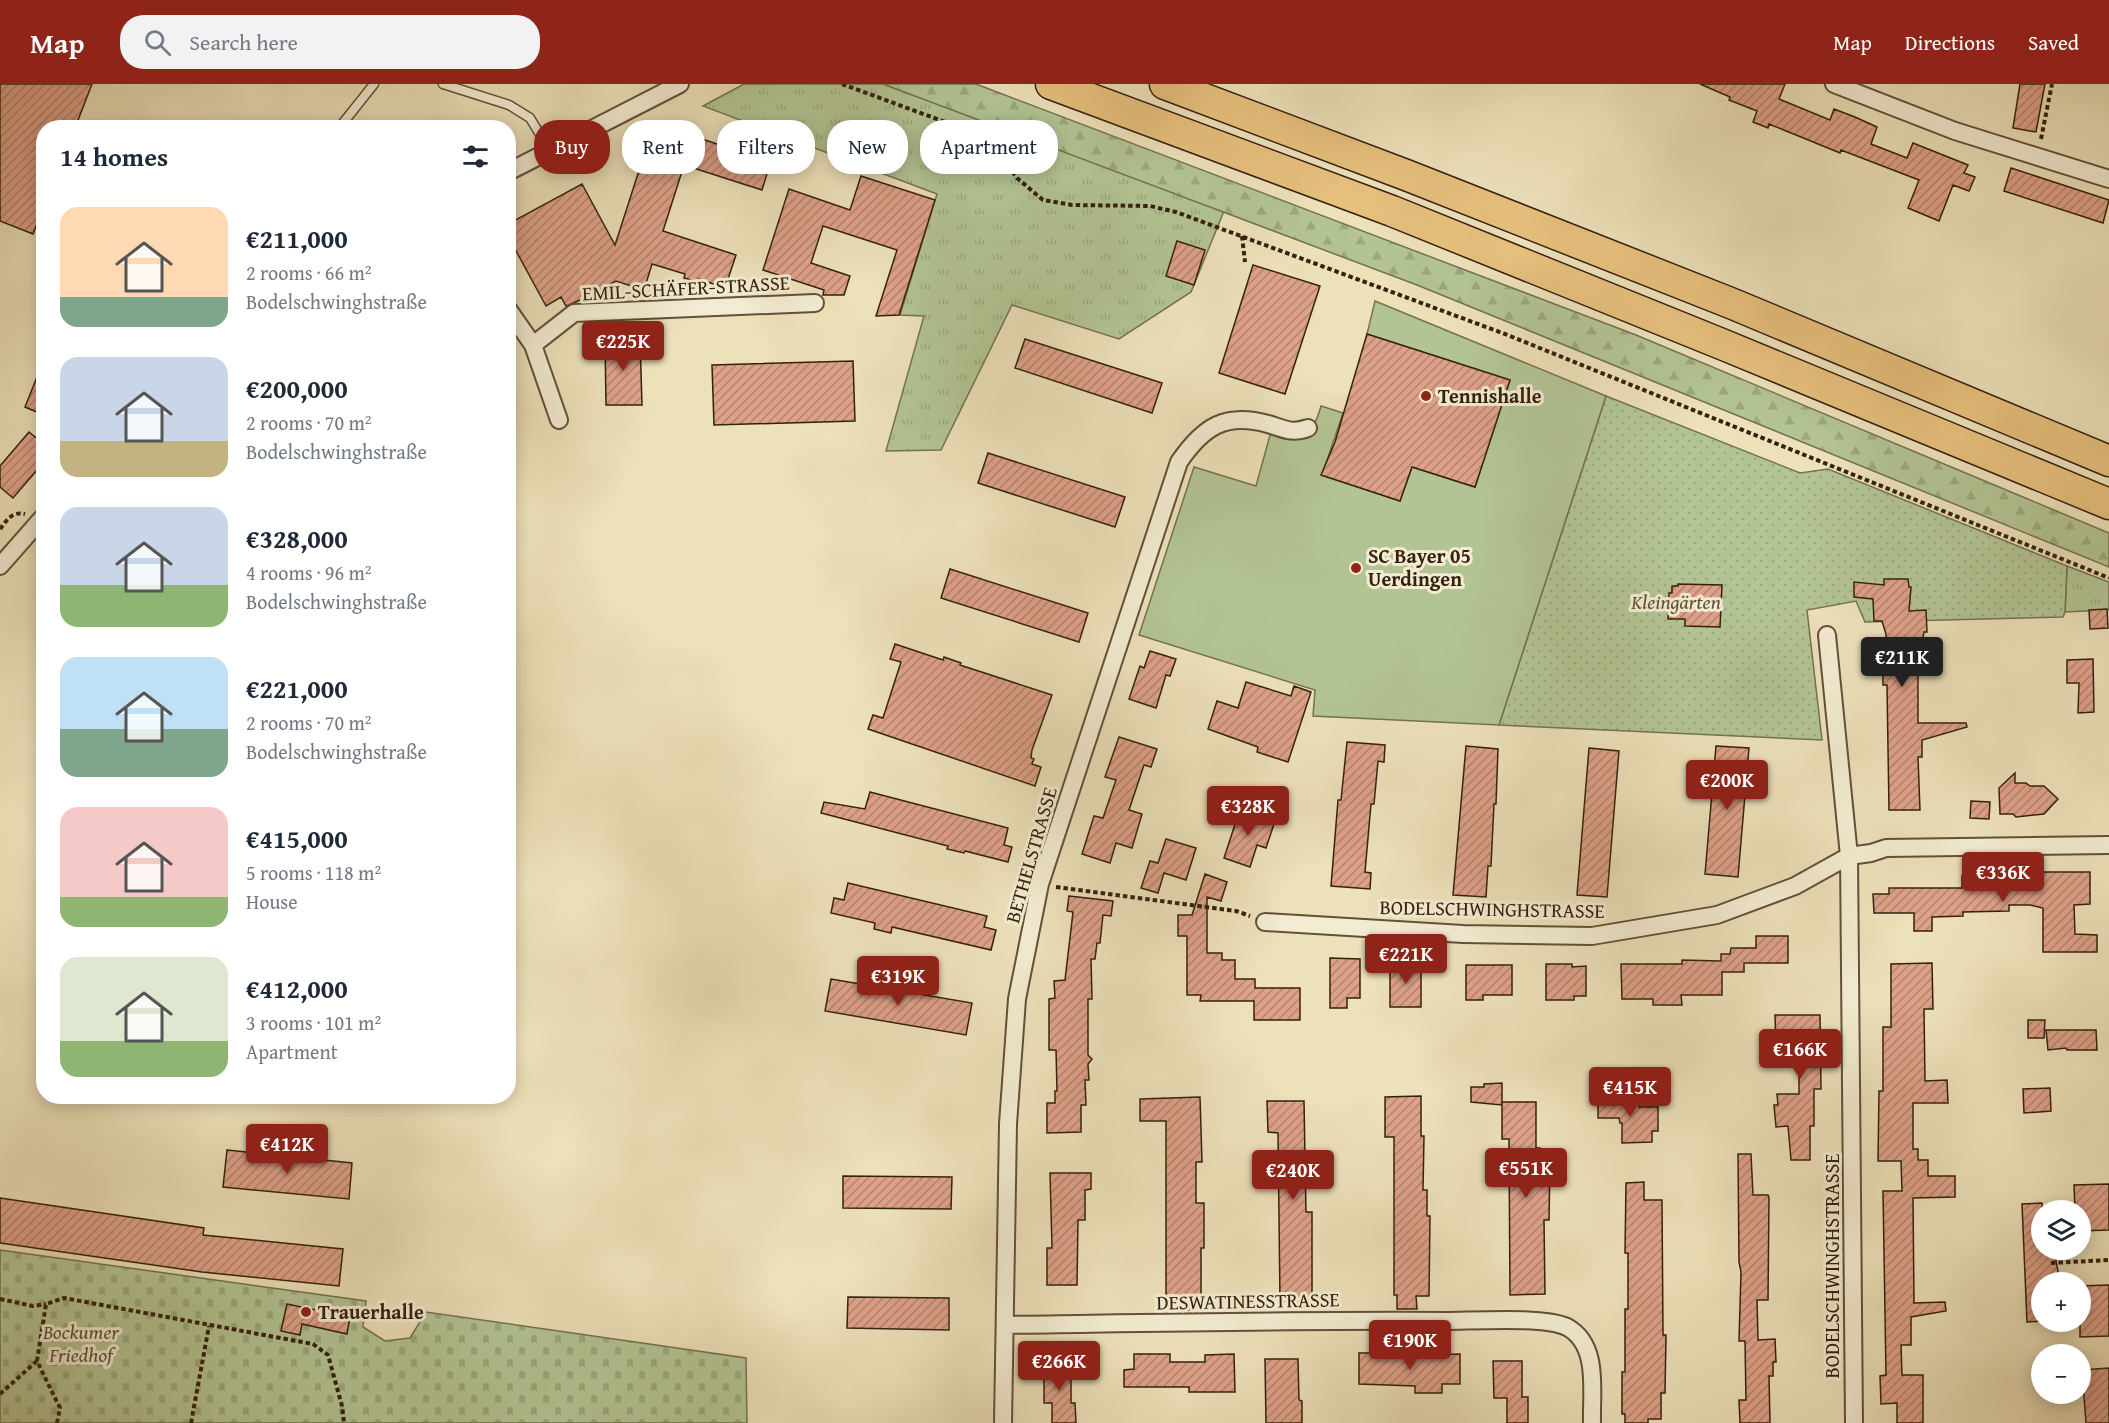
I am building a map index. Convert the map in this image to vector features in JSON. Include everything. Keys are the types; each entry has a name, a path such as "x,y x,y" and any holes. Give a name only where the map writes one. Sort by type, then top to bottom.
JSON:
{"highway":[{"path":"1051,84 1392,211 2109,504"},
{"path":"1165,84 1417,179 1733,304 2109,461"}],"street":[{"path":"610,120 680,84"},
{"path":"1834,84 1955,131 2109,179"},
{"path":"516,168 534,159"},
{"name":"EMIL-SCHÄFER-STRASSE","path":"533,345 574,313 815,303"},
{"path":"516,321 533,345 559,420"},
{"name":"BETHELSTRASSE","path":"1003,1423 1008,1125 1017,999 1040,884 1179,462 1192,443 1207,429 1229,421 1248,418 1296,432 1308,428"},
{"path":"0,566 36,525"},
{"name":"BODELSCHWINGHSTRASSE","path":"1827,635 1849,856 1854,1423"},
{"name":"BODELSCHWINGHSTRASSE","path":"1264,922 1463,934 1592,936 1717,915 1795,886 1849,856 1886,848 2109,845"},
{"name":"DESWATINESSTRASSE","path":"1005,1325 1261,1321 1552,1322 1568,1328 1583,1342 1591,1360 1592,1423"}],"lane":[{"path":"345,120 374,84"},
{"path":"443,84 509,105 530,118 534,125"}],"path":[{"path":"842,84 945,122 984,142 1003,158 1017,178 1044,200 1072,205 1150,206 1176,212 1505,334 2109,578"},
{"path":"2037,157 2052,84"},
{"path":"1242,236 1245,262"},
{"path":"1040,884 1236,910 1264,922"},
{"path":"2051,1263 2109,1260"},
{"path":"0,1299 33,1306 64,1298 314,1344 328,1355 342,1406 344,1423"},
{"path":"46,1304 37,1361 60,1408 57,1423"},
{"path":"191,1423 210,1326"},
{"path":"0,1394 37,1361"}],"green space":[{"path":"744,84 883,84 980,120 920,120 920,174 1058,174 1058,149 1224,211 1191,292 1119,339 1012,305 941,450 886,451 924,316 900,315 937,194 884,174 908,174 908,120 827,120 827,153 815,148 815,120 740,120 703,106"},
{"path":"883,84 976,84 1636,335 2109,533 2109,567 1417,285 1058,150 1058,120 979,120"},
{"name":"SC Bayer 05 Uerdingen","path":"1375,301 1606,396 1499,725 1313,716 1315,690 1139,635 1194,467 1256,486 1270,435 1290,438 1304,435 1314,425 1321,406 1343,413 1322,475 1400,501 1412,467 1475,487 1510,380 1367,334"},
{"name":"Kleingärten","path":"1606,396 1800,473 1828,469 2067,566 2063,617 1865,622 1856,601 1807,610 1822,740 1499,725"},
{"path":"2067,566 2109,582 2109,610 2065,612"},
{"name":"Bockumer Friedhof","path":"0,1250 366,1301 363,1327 385,1341 410,1338 426,1312 746,1358 747,1423 0,1423"}],"building":[{"path":"0,84 92,84 78,120 36,120 36,226 33,234 0,221"},
{"path":"1700,84 1785,84 1779,99 1830,120 1834,109 1855,117 1877,127 1871,144 1907,158 1913,143 1968,165 1964,173 1975,177 1969,191 1953,185 1939,221 1908,208 1919,180 1841,150 1840,153 1769,124 1768,128 1753,122 1757,111 1729,100 1730,97"},
{"path":"2020,84 2045,84 2036,132 2013,128"},
{"path":"705,140 717,144 717,174 767,174 762,190 705,172"},
{"path":"2011,168 2109,200 2103,223 2004,191"},
{"path":"638,174 681,174 663,231 736,255 725,288 699,279 698,282 684,278 685,274 652,264 644,290 616,281 566,306 561,297 546,306 516,251 516,220 582,184 615,245"},
{"path":"861,176 935,200 899,315 876,316 897,250 823,226 811,263 850,276 844,295 823,295 824,290 763,270 789,189 850,210"},
{"path":"1177,241 1205,250 1194,285 1166,276"},
{"path":"1253,265 1320,286 1285,394 1219,373"},
{"name":"Tennishalle","path":"1367,334 1510,380 1475,487 1412,467 1400,501 1321,475 1335,442"},
{"path":"640,338 642,405 606,405 605,339"},
{"path":"1025,339 1162,383 1152,413 1015,368"},
{"path":"853,361 855,421 714,425 712,365"},
{"path":"36,380 36,412 25,407"},
{"path":"29,432 36,438 36,471 13,498 0,487 0,466"},
{"path":"988,453 1125,497 1115,527 978,483"},
{"path":"950,569 1088,613 1079,642 941,598"},
{"path":"1884,579 1908,579 1909,587 1911,587 1909,611 1926,610 1927,632 1924,632 1920,655 1918,655 1918,723 1966,723 1967,727 1922,740 1922,757 1918,757 1920,810 1889,810 1887,685 1883,685 1883,654 1886,654 1886,634 1882,621 1874,621 1873,599 1854,597 1854,582 1884,585"},
{"path":"1678,584 1722,585 1720,627 1685,626 1685,619 1668,619 1669,593 1672,593 1672,586 1678,586"},
{"path":"2107,609 2108,628 2090,629 2089,610"},
{"path":"895,644 943,660 944,657 961,663 960,665 1052,695 1032,750 1031,758 1034,759 1032,764 1041,767 1035,786 868,729 873,715 883,718 901,662 890,659"},
{"path":"1150,651 1176,659 1170,676 1166,675 1156,708 1129,699 1140,666 1144,668"},
{"path":"2093,659 2094,712 2078,713 2079,683 2067,683 2067,660"},
{"path":"1246,682 1291,696 1294,686 1311,692 1288,762 1257,752 1258,747 1208,729 1217,701 1238,708"},
{"path":"1119,737 1157,749 1151,767 1144,765 1129,810 1142,814 1132,848 1116,843 1110,863 1082,854 1094,816 1103,818 1116,780 1105,777"},
{"path":"1347,742 1385,745 1384,762 1378,761 1374,804 1371,804 1365,872 1371,873 1370,889 1331,886 1338,800 1341,800"},
{"path":"1466,746 1498,749 1491,866 1488,866 1486,897 1453,895"},
{"path":"1716,746 1749,748 1738,877 1705,874"},
{"path":"1589,748 1619,751 1607,897 1577,895"},
{"path":"2015,773 2015,783 2044,786 2058,799 2044,814 2016,817 2013,814 2000,814 1999,788"},
{"path":"870,792 1008,828 1004,845 1012,847 1008,862 947,849 948,846 821,813 824,802 865,809"},
{"path":"1971,801 1990,802 1989,819 1970,818"},
{"path":"1240,809 1275,821 1266,848 1257,845 1250,867 1224,858"},
{"path":"1166,839 1196,848 1186,880 1164,873 1158,893 1141,888 1150,861 1158,863"},
{"path":"2027,872 2090,872 2090,904 2074,905 2075,934 2097,935 2097,952 2043,952 2043,908 2030,905 2009,905 2009,911 1963,912 1963,916 1932,917 1932,931 1914,931 1914,913 1874,913 1873,894 1889,894 1889,888 1962,888 1962,876 2027,875"},
{"path":"1205,874 1227,882 1221,901 1207,897 1207,953 1222,953 1222,960 1235,960 1235,979 1255,979 1255,988 1300,988 1300,1020 1254,1020 1254,1001 1200,1001 1201,995 1187,995 1187,936 1178,936 1178,915 1192,915"},
{"path":"848,883 987,916 984,927 996,930 991,950 892,927 891,933 874,929 875,923 831,913 834,898 844,900"},
{"path":"1069,896 1113,901 1111,916 1103,915 1100,943 1097,943 1095,959 1091,959 1092,999 1088,999 1088,1055 1092,1059 1088,1064 1089,1080 1085,1080 1086,1105 1081,1105 1081,1132 1047,1133 1047,1103 1055,1103 1055,1091 1057,1091 1056,1050 1049,1050 1049,999 1055,998 1054,981 1065,980 1073,912 1067,911"},
{"path":"1756,936 1788,936 1788,963 1744,963 1744,972 1722,972 1722,995 1681,995 1682,1005 1653,1005 1653,999 1622,999 1621,964 1682,964 1682,960 1721,961 1721,954 1730,954 1731,948 1756,948"},
{"path":"1330,958 1360,959 1360,998 1347,998 1347,1008 1330,1008"},
{"path":"1421,963 1421,1007 1390,1007 1390,964"},
{"path":"1932,963 1933,1009 1924,1009 1925,1081 1947,1080 1948,1103 1913,1103 1913,1149 1918,1149 1918,1160 1928,1160 1928,1176 1955,1176 1955,1197 1913,1198 1914,1303 1945,1302 1946,1311 1911,1317 1911,1345 1901,1345 1902,1375 1923,1375 1923,1423 1897,1423 1897,1403 1881,1404 1880,1376 1886,1375 1883,1191 1902,1191 1901,1161 1878,1161 1879,1091 1883,1091 1883,1027 1891,1027 1891,964"},
{"path":"1546,964 1586,966 1586,996 1574,996 1574,1000 1546,1000"},
{"path":"1466,965 1512,965 1512,995 1483,995 1483,1000 1466,1000"},
{"path":"831,979 972,1003 966,1035 825,1011"},
{"path":"1775,1015 1820,1015 1821,1089 1814,1089 1814,1126 1810,1126 1810,1160 1791,1160 1788,1126 1776,1127 1774,1105 1778,1105 1777,1094 1799,1094 1799,1046 1776,1047"},
{"path":"2028,1020 2045,1020 2044,1038 2028,1038"},
{"path":"2046,1030 2096,1030 2097,1050 2067,1050 2066,1048 2048,1050"},
{"path":"1502,1083 1502,1105 1471,1102 1471,1087"},
{"path":"2050,1088 2051,1111 2024,1113 2023,1089"},
{"path":"1598,1095 1621,1095 1621,1103 1639,1103 1639,1107 1658,1107 1658,1131 1652,1131 1652,1142 1622,1143 1622,1123 1619,1118 1598,1118"},
{"path":"1421,1096 1421,1136 1424,1136 1423,1190 1427,1190 1427,1216 1430,1216 1429,1296 1416,1296 1417,1309 1397,1309 1397,1295 1394,1295 1394,1137 1385,1137 1385,1097"},
{"path":"1200,1097 1202,1162 1196,1162 1196,1203 1204,1203 1201,1295 1189,1295 1189,1310 1166,1309 1166,1121 1140,1121 1140,1099"},
{"path":"1267,1101 1304,1101 1306,1212 1312,1212 1312,1301 1280,1301 1278,1133 1268,1132"},
{"path":"1502,1102 1536,1102 1536,1148 1540,1148 1540,1163 1550,1163 1549,1220 1544,1220 1545,1294 1510,1295 1509,1139 1502,1139"},
{"path":"227,1150 352,1163 349,1199 223,1187"},
{"path":"1738,1154 1751,1154 1753,1195 1768,1195 1769,1197 1768,1300 1757,1300 1758,1340 1775,1339 1776,1362 1773,1362 1773,1376 1769,1376 1770,1423 1740,1423 1739,1400 1746,1400 1745,1341 1739,1341 1741,1272"},
{"path":"1050,1173 1091,1173 1091,1189 1085,1190 1085,1220 1078,1220 1077,1285 1047,1285 1047,1248 1052,1248"},
{"path":"843,1176 952,1177 951,1209 843,1208"},
{"path":"1644,1182 1644,1200 1662,1200 1663,1335 1666,1335 1665,1393 1661,1393 1661,1419 1648,1419 1648,1423 1625,1423 1625,1414 1622,1414 1622,1372 1625,1372 1625,1309 1628,1309 1628,1253 1625,1253 1626,1183"},
{"path":"2109,1184 2109,1230 2091,1231 2091,1200 2075,1200 2074,1185"},
{"path":"0,1198 204,1228 203,1235 343,1249 339,1286 202,1272 0,1243"},
{"path":"2022,1204 2031,1204 2031,1260 2056,1260 2058,1272 2031,1272 2031,1322 2027,1322"},
{"path":"2109,1285 2109,1336 2080,1337 2080,1332 2091,1332 2091,1286"},
{"path":"848,1297 949,1298 949,1330 847,1328"},
{"name":"Trauerhalle","path":"287,1304 350,1317 347,1334 302,1324 300,1335 281,1331"},
{"path":"1359,1353 1392,1353 1393,1356 1460,1354 1460,1384 1442,1384 1442,1393 1415,1393 1415,1386 1359,1384"},
{"path":"1134,1354 1170,1354 1170,1362 1205,1362 1205,1355 1234,1354 1235,1392 1189,1392 1189,1387 1124,1387 1124,1370 1134,1369"},
{"path":"1265,1359 1298,1359 1302,1423 1266,1423"},
{"path":"1493,1361 1522,1361 1522,1397 1528,1397 1528,1423 1507,1423 1507,1398 1494,1398"},
{"path":"1044,1363 1071,1363 1071,1403 1075,1403 1076,1423 1052,1423 1052,1403 1044,1403"},
{"path":"2109,1368 2109,1423 2086,1423 2085,1404 2091,1404 2091,1369"}],"place":[{"name":"Tennishalle","path":"1426,396"},
{"name":"SC Bayer 05 Uerdingen","path":"1356,568"},
{"name":"Trauerhalle","path":"306,1312"}]}
